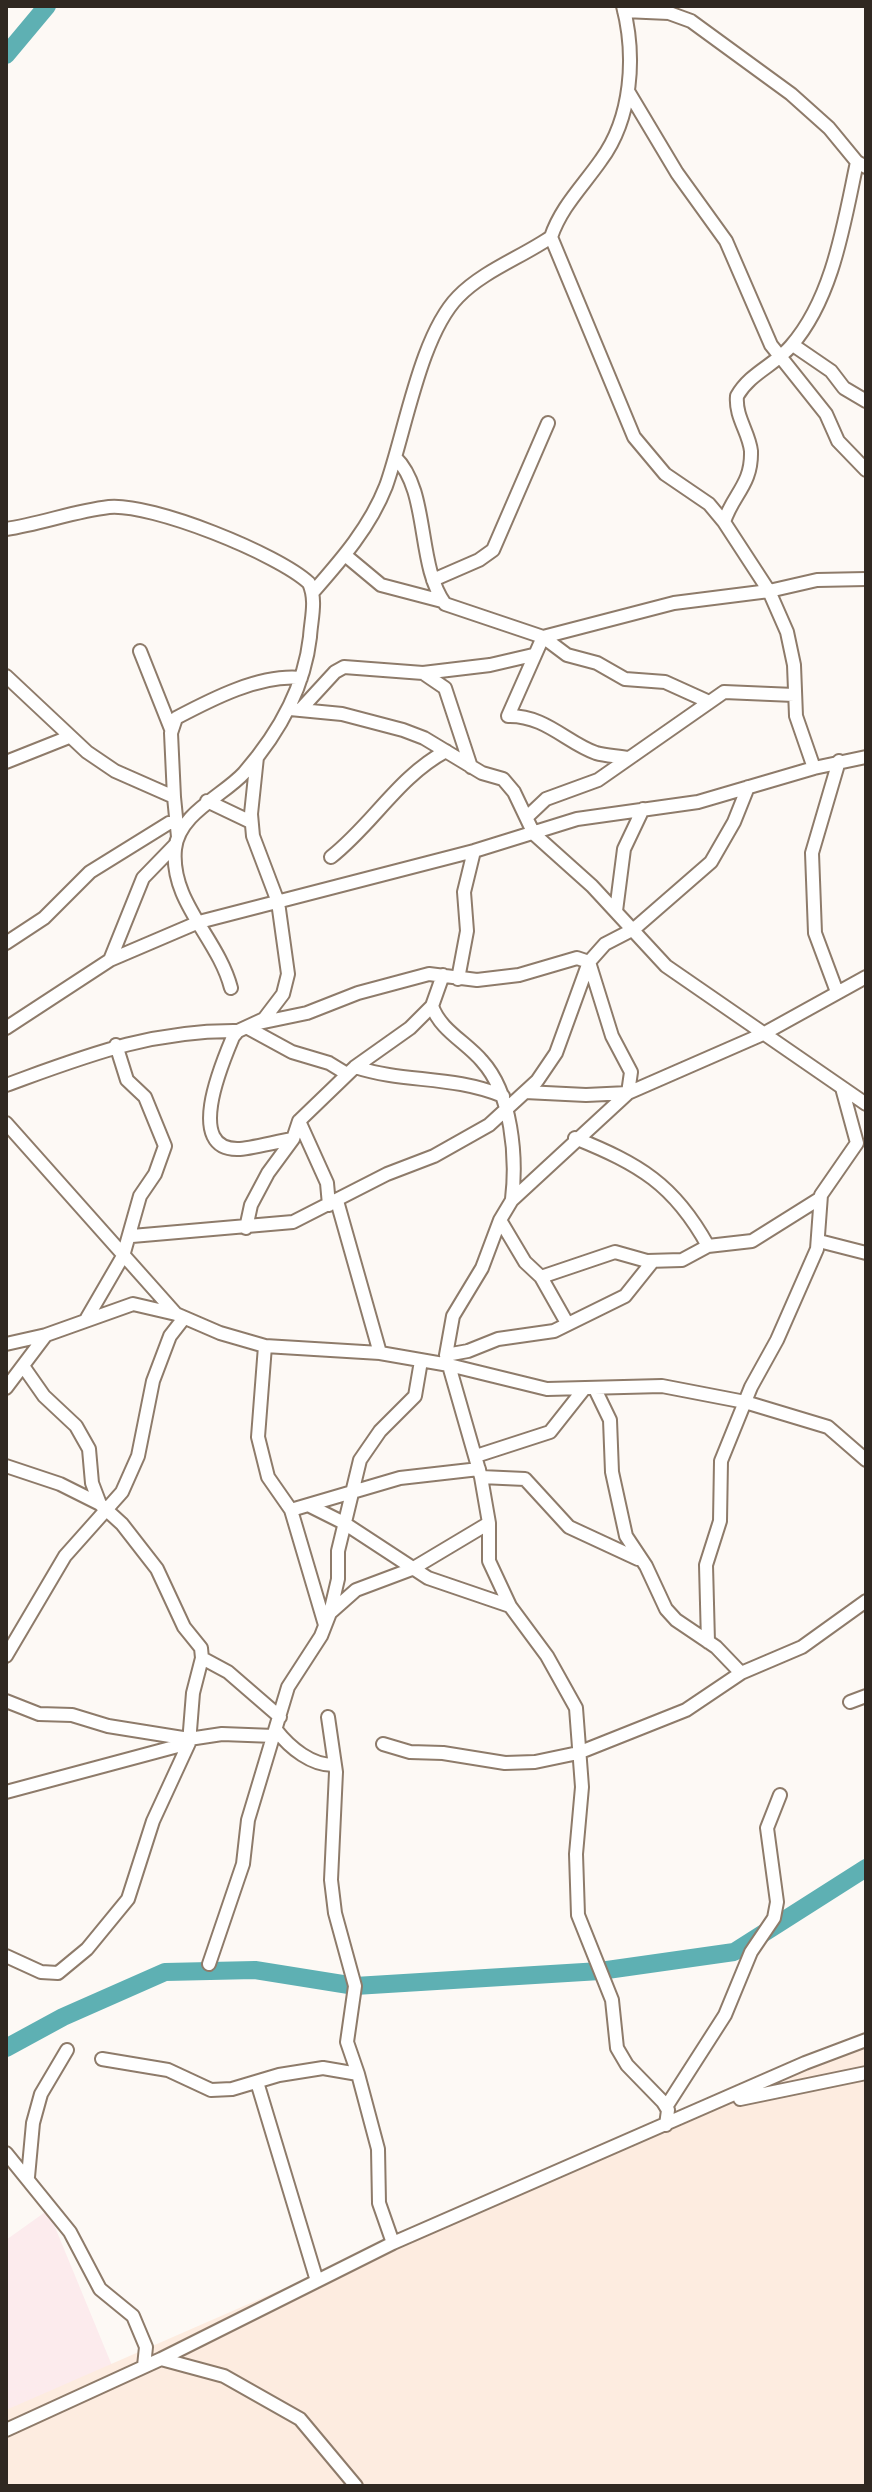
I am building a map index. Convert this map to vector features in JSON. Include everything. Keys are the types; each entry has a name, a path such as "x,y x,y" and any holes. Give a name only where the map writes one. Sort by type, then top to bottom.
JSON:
{"street":[{"path":"295,709 309,649 313,592 345,555 372,516 395,457 425,362 450,306 475,282 551,237 566,205 613,144 628,91 623,8 658,10 684,16 803,104 861,164 823,289 793,345 761,370 737,396 740,423 749,443 750,457 746,486 729,507 724,522"},
{"path":"628,91 677,173 726,241 767,339 826,414 838,441 866,470"},
{"path":"551,237 634,437 665,474 709,504 769,591 790,647 796,716 814,768"},
{"path":"793,345 831,371 844,388 866,401"},
{"path":"433,580 479,560 493,550 548,423"},
{"path":"395,457 410,480 433,580 442,601"},
{"path":"6,529 111,507 147,511 254,550 302,576 313,592"},
{"path":"345,555 381,585 442,601 451,608 543,637 567,655 592,661 625,679 665,682 707,701"},
{"path":"628,758 597,753 554,728 520,716 508,716 543,637 674,603 769,591 817,580 866,579"},
{"path":"140,651 171,730 177,822 175,882 199,922 231,988"},
{"path":"110,960 143,878 177,841 207,801 235,781 295,709 339,669 423,673 490,665 533,655"},
{"path":"423,673 449,694 471,767"},
{"path":"6,676 69,737 115,771 174,797"},
{"path":"171,730 176,718 232,692 283,679 301,678"},
{"path":"527,817 546,799 598,780 724,692 739,690 794,695"},
{"path":"295,709 342,714 403,730 471,767 509,783 534,834 616,911 675,973 866,1104"},
{"path":"6,762 69,737"},
{"path":"331,857 368,826 405,779 446,751"},
{"path":"257,756 251,822 253,836 278,902 287,983 248,1027 212,1096 212,1135 218,1142 237,1150 293,1139"},
{"path":"6,1028 110,960 199,922 474,851 577,819 706,801 839,761 866,757"},
{"path":"837,992 815,933 812,853 839,761"},
{"path":"132,1236 293,1222 454,1146 506,1111 556,1053 589,962 605,944 634,929 716,857 748,787"},
{"path":"207,801 251,822"},
{"path":"616,911 624,849 643,809"},
{"path":"7,938 44,918 90,872 169,823 177,822"},
{"path":"458,979 467,931 466,879 474,851"},
{"path":"6,1085 116,1045 162,1035 248,1027 307,1013 388,984 429,974 458,979 519,975 577,958 589,962"},
{"path":"589,962 608,1026 631,1072 628,1093"},
{"path":"246,1228 257,1194 293,1139 299,1121 351,1070 410,1028 432,1006 443,975"},
{"path":"666,2107 620,2055 614,2037 612,2000 578,1915 576,1854 582,1787 576,1708 547,1656 510,1606 489,1561 489,1523 478,1467 447,1360 445,1342 453,1316 482,1268 500,1220 512,1200 575,1138 628,1093 763,1034 866,977"},
{"path":"432,1006 440,1022 486,1066 499,1094 506,1111 515,1163 512,1200"},
{"path":"248,1027 292,1052 351,1070 384,1076 448,1079 521,1097 628,1093"},
{"path":"87,1318 132,1236 140,1196 155,1174 165,1142 145,1097 127,1080 116,1045"},
{"path":"708,1642 706,1565 720,1521 719,1474 725,1449 777,1340 819,1241 819,1199 857,1143 842,1088"},
{"path":"299,1121 327,1183 380,1353"},
{"path":"6,1123 180,1316"},
{"path":"575,1138 655,1177 683,1204 708,1246"},
{"path":"541,1277 615,1252 653,1261 687,1259 708,1246 752,1241 819,1199"},
{"path":"500,1220 522,1258 541,1277 567,1323"},
{"path":"819,1241 866,1253"},
{"path":"447,1360 498,1339 545,1334 625,1296 653,1261"},
{"path":"6,1344 46,1335 133,1304 180,1316 265,1346 380,1353 421,1361 447,1360 547,1389 662,1386 745,1402 828,1427 866,1460"},
{"path":"6,1656 65,1556 136,1464 153,1381 180,1316"},
{"path":"6,1388 46,1335"},
{"path":"265,1346 258,1437 268,1477 291,1510 328,1619"},
{"path":"328,1619 337,1586 350,1495 367,1447 415,1396 421,1361"},
{"path":"6,1956 41,1972 58,1973 87,1949 119,1915 134,1884 153,1821 189,1741 193,1693 202,1658 201,1648 184,1627 157,1569 104,1508 92,1483 87,1445 71,1419 44,1396 23,1366"},
{"path":"291,1510 400,1478 478,1467 550,1432 590,1389"},
{"path":"590,1389 610,1420 612,1472 623,1530 638,1559"},
{"path":"6,1466 60,1484 104,1508"},
{"path":"478,1467 525,1479 569,1527 638,1559 646,1566 666,1609 741,1673"},
{"path":"310,1506 344,1523 412,1569 510,1606"},
{"path":"209,1964 243,1864 248,1820 295,1672 328,1619 356,1590 412,1569 489,1523"},
{"path":"383,1744 410,1752 443,1753 505,1763 535,1762 578,1753 675,1715 741,1673 793,1652 866,1601"},
{"path":"202,1658 228,1672 277,1728 311,1760 335,1765"},
{"path":"850,1702 866,1696"},
{"path":"6,1701 39,1714 72,1715 108,1726 189,1741"},
{"path":"328,1717 335,1765 331,1880 335,1913 355,1986 347,2042 378,2149 379,2203 393,2243"},
{"path":"6,1792 189,1741 277,1728"},
{"path":"666,2125 666,2107 725,2015 751,1952 774,1918 777,1902 767,1828 780,1795"},
{"path":"6,2430 161,2359 393,2243 805,2063 866,2040"},
{"path":"28,2177 33,2123 41,2094 67,2050"},
{"path":"102,2059 168,2070 211,2090 323,2068 358,2074"},
{"path":"717,2103 866,2073"},
{"path":"257,2082 317,2281"},
{"path":"6,2153 78,2244 100,2289 133,2316 146,2347 144,2366"},
{"path":"161,2359 224,2376 300,2419 319,2437 356,2486"}],"shaded area":[{"path":"866,2034 866,2486 6,2486 6,2410"},
{"path":"48,2210 113,2368 6,2416 6,2240"}],"waterway":[{"path":"6,55 47,6"},
{"path":"6,2048 63,2017 165,1972 255,1970 355,1986 600,1971 734,1952 866,1868"}]}
